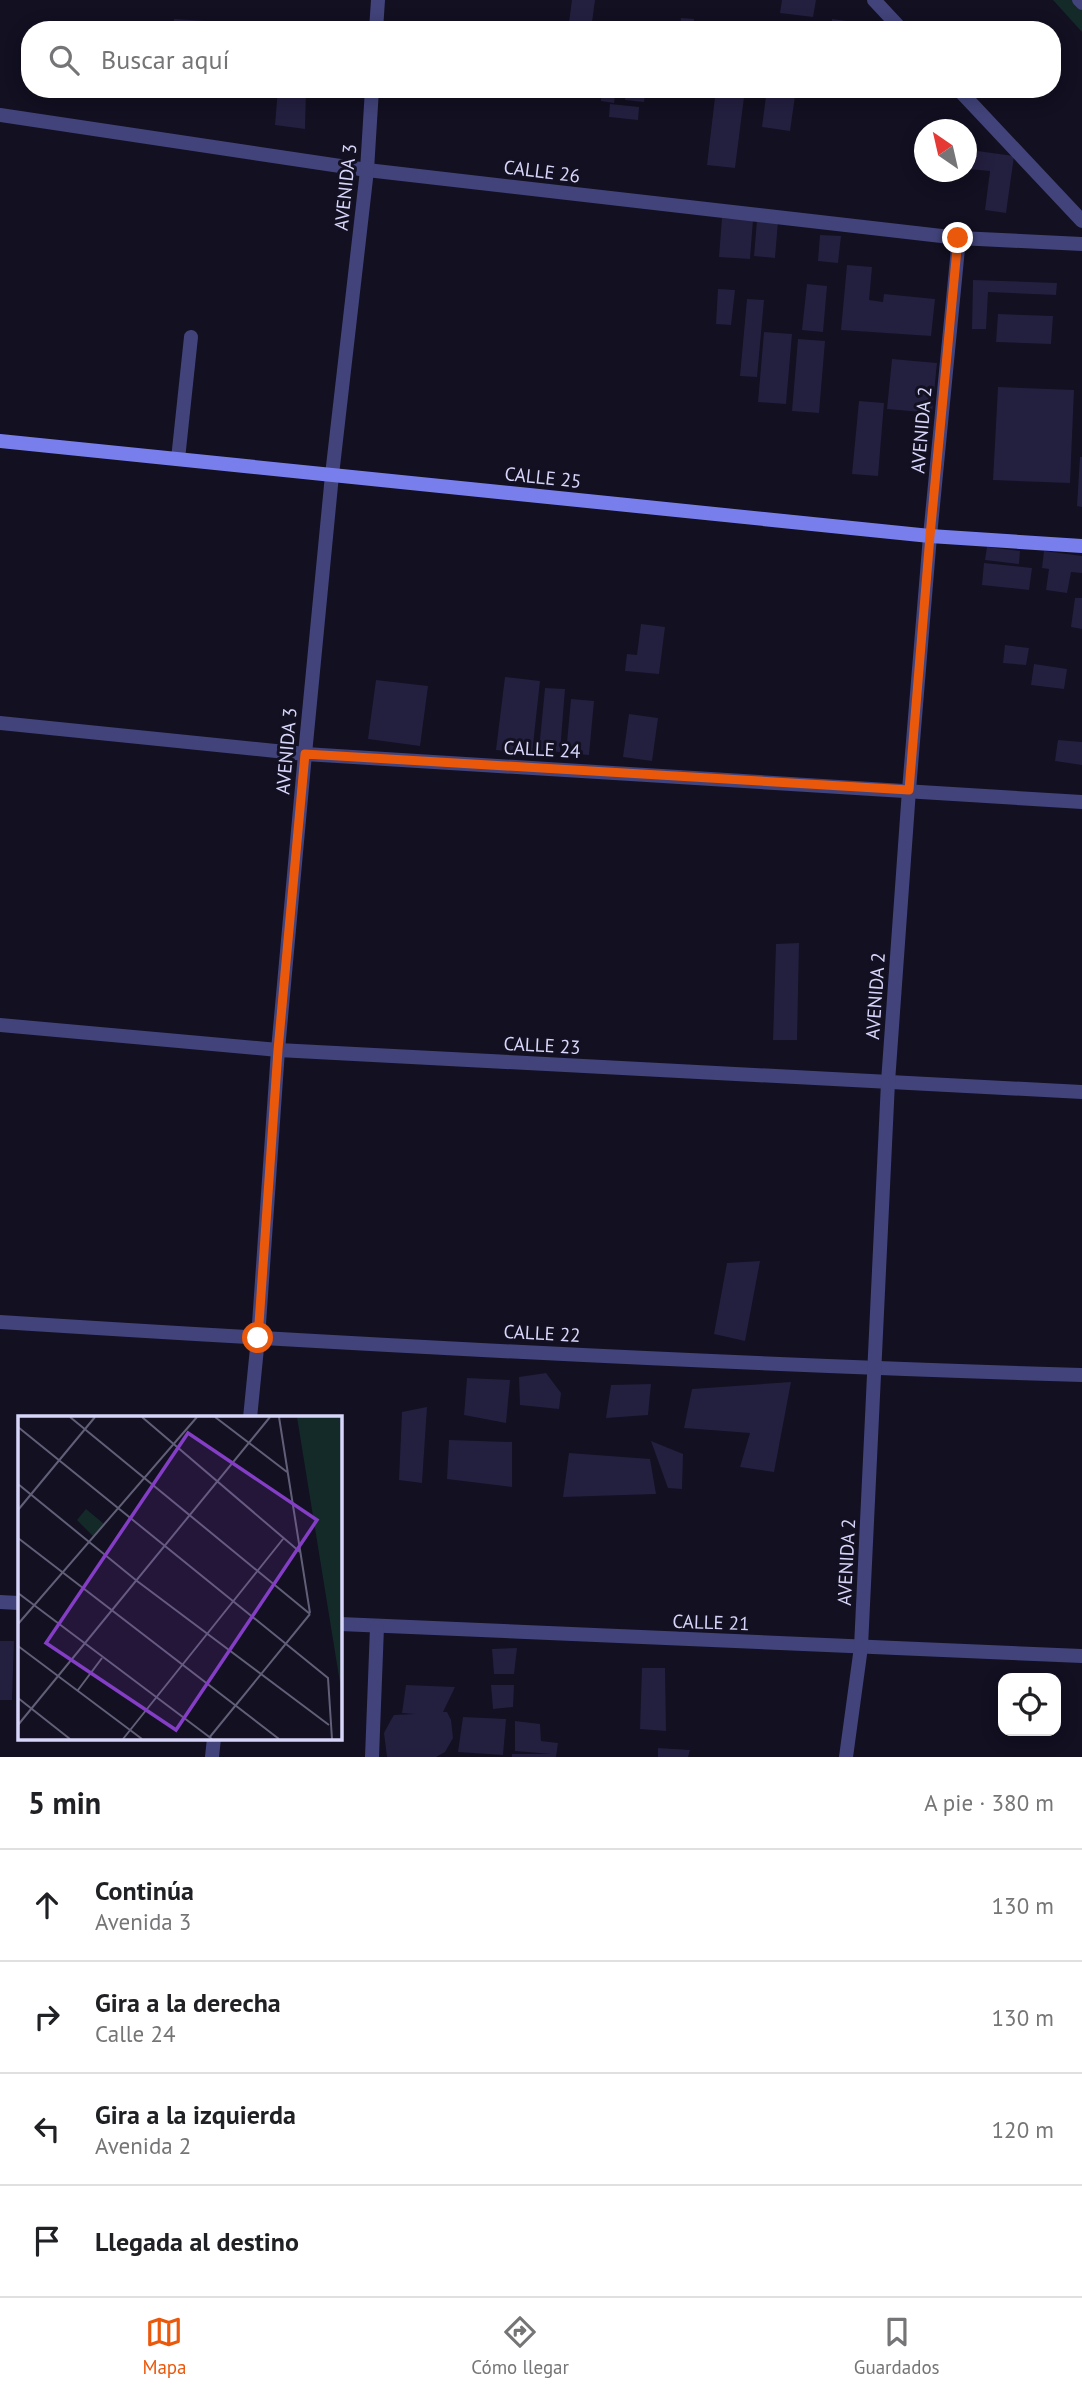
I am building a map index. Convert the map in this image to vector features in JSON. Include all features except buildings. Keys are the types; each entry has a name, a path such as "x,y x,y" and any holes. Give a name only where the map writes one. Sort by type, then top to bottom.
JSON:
{"street":[{"path":"377,21 378,0"},
{"path":"874,0 894,21"},
{"name":"AVENIDA 3","path":"250,1416 278,1050 305,754 332,475 367,170 371,98"},
{"path":"966,98 1082,221"},
{"name":"CALLE 26","path":"0,116 367,170 958,238 1082,244"},
{"name":"AVENIDA 2","path":"846,1757 862,1647 888,1083 909,790 958,238"},
{"path":"178,459 191,337"},
{"name":"CALLE 25","path":"0,441 930,536 1082,546"},
{"name":"CALLE 24","path":"0,723 305,754 1082,802"},
{"name":"CALLE 23","path":"0,1025 278,1050 1082,1091"},
{"name":"CALLE 22","path":"0,1322 258,1338 875,1369 1082,1375"},
{"path":"0,1602 18,1603"},
{"name":"CALLE 21","path":"341,1624 377,1628 1082,1656"},
{"path":"372,1757 377,1628"}],"lane":[{"path":"1078,0 1082,4"}],"green space":[{"path":"1053,0 1082,0 1082,32"}],"route":[{"path":"258,1338 278,1050 305,754 909,790 958,238"}]}
